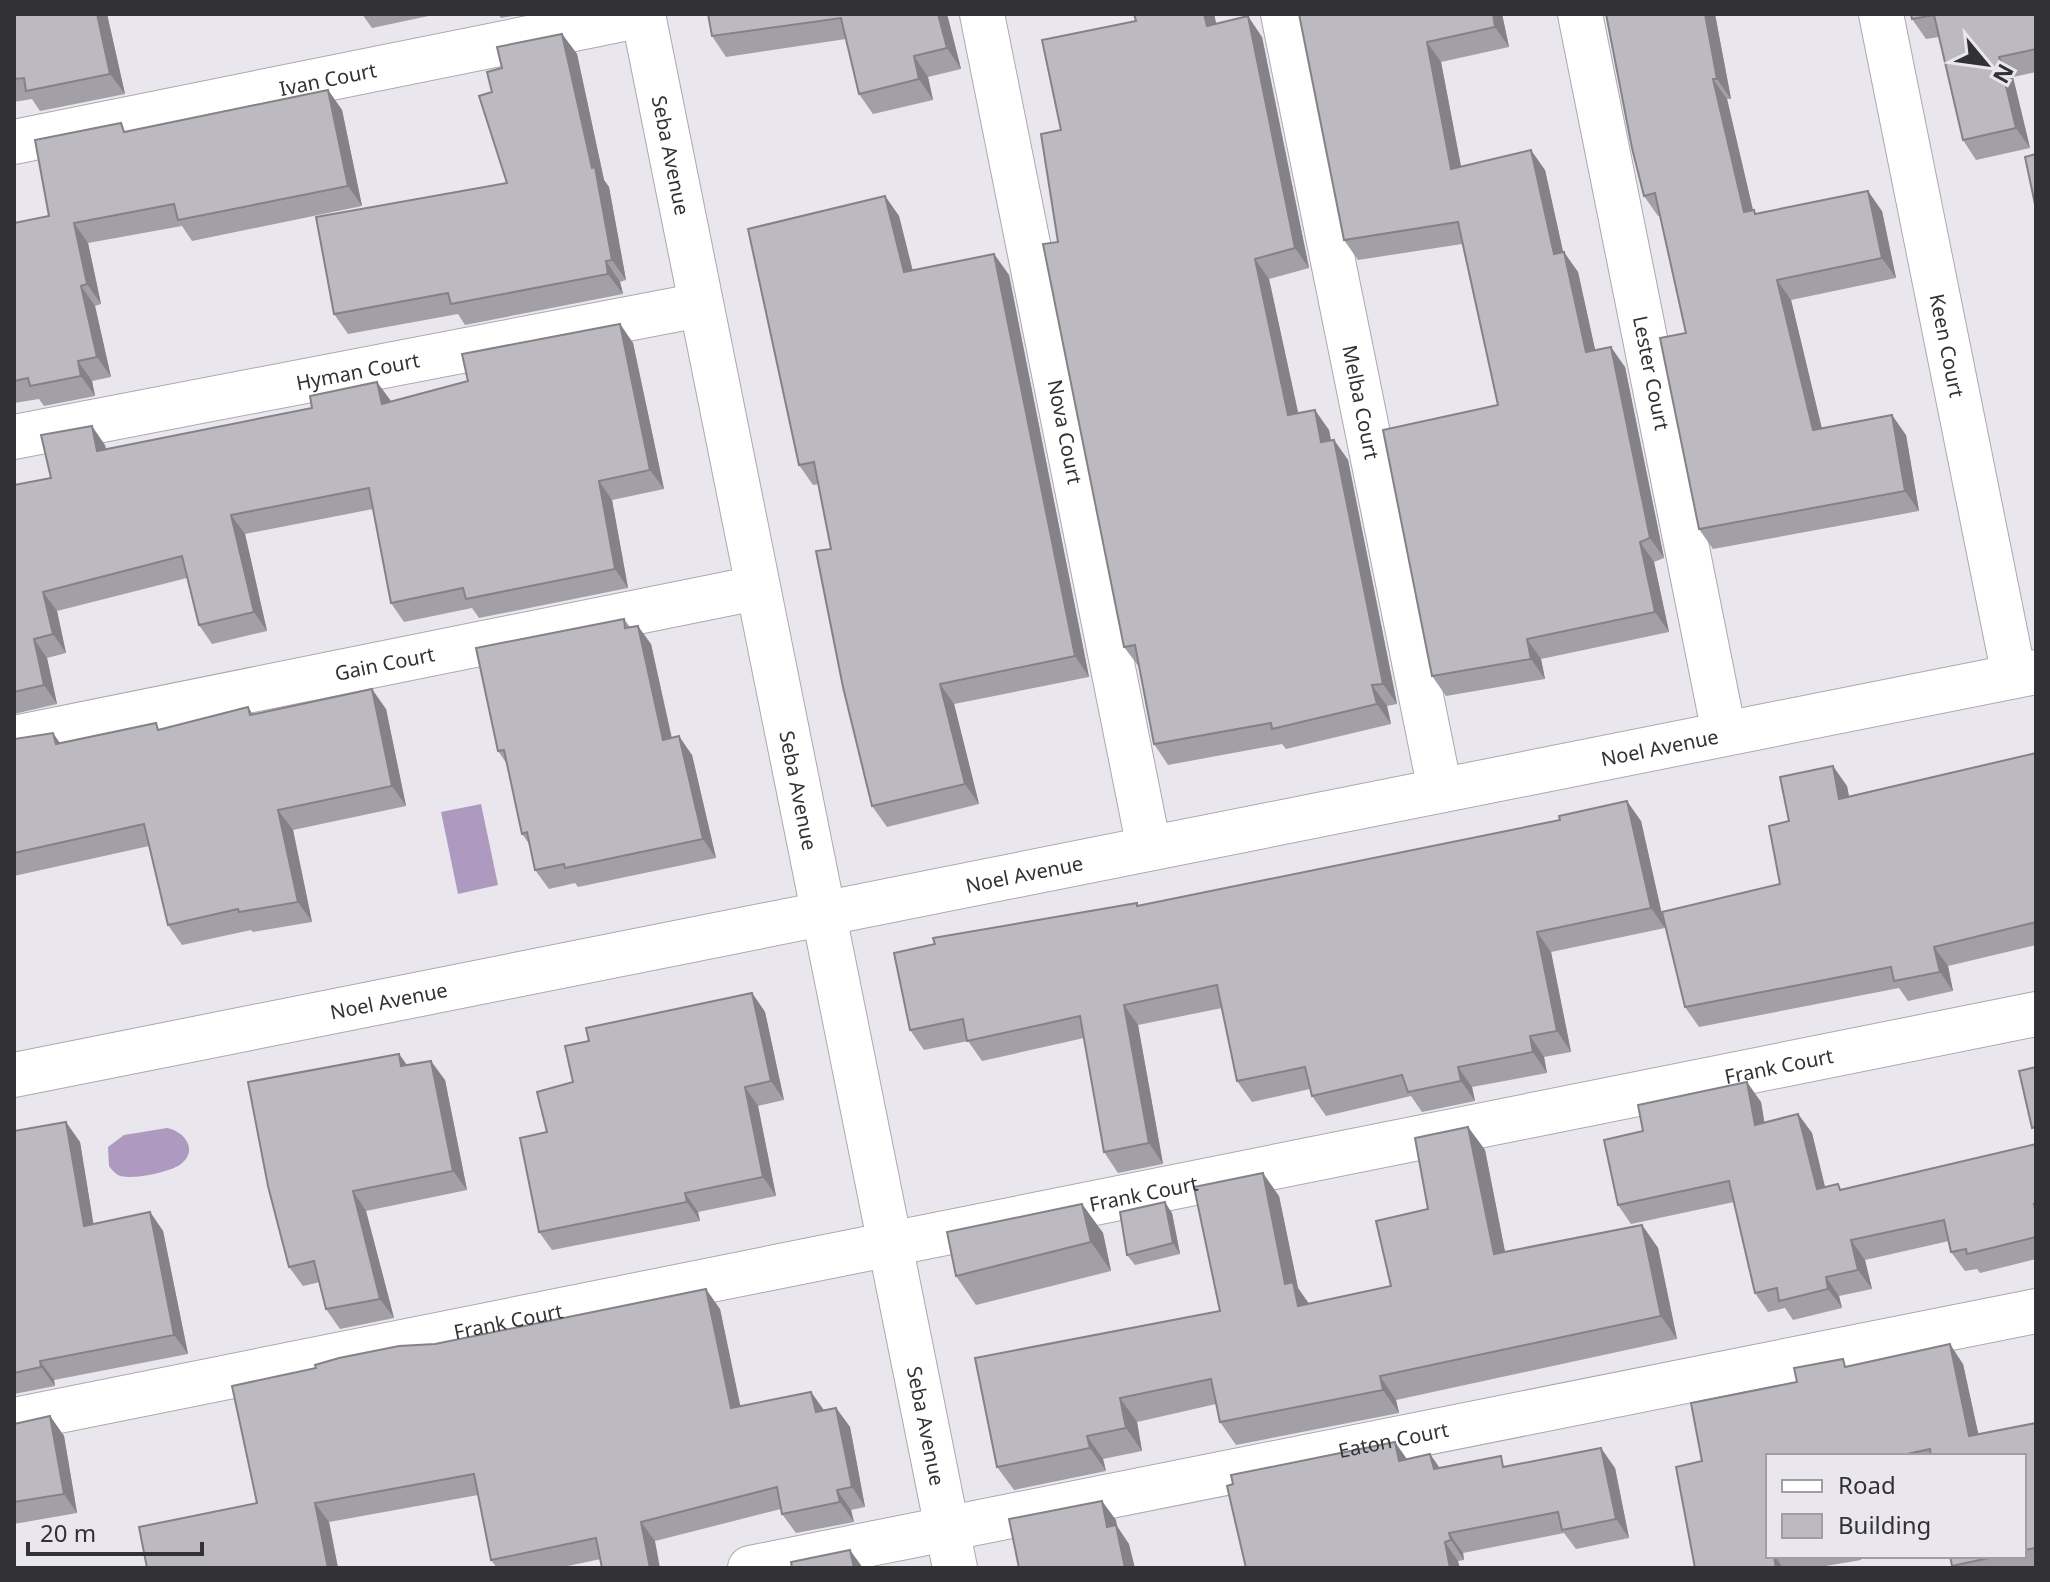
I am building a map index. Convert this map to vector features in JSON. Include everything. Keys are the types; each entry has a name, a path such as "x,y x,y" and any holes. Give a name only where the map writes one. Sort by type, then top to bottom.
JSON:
{"street":[{"name":"Ivan Court","path":"14,142 643,14"},
{"name":"Seba Avenue","path":"643,14 951,1548"},
{"name":"Nova Court","path":"982,14 1149,848"},
{"name":"Melba Court","path":"1283,14 1440,790"},
{"name":"Lester Court","path":"1580,14 1724,733"},
{"name":"Keen Court","path":"1881,14 2025,674"},
{"name":"Hyman Court","path":"14,437 700,305"},
{"name":"Gain Court","path":"14,738 756,588"},
{"name":"Noel Avenue","path":"14,1075 2025,674"},
{"name":"Frank Court","path":"14,1420 2036,1014"},
{"name":"Eaton Court","path":"750,1568 951,1548 2036,1311"}],"shaded area":[{"path":"481,804 498,885 458,894 441,812"},
{"path":"167,1128 184,1137 189,1147 189,1153 181,1164 160,1173 132,1177 118,1175 110,1167 108,1147 124,1135"}],"building":[{"path":"14,14 97,14 110,74 26,91 24,78 14,79"},
{"path":"708,14 938,14 947,48 914,56 919,79 859,94 841,18 712,36"},
{"path":"1134,14 1204,14 1207,26 1248,16 1295,248 1255,259 1288,415 1315,410 1321,442 1334,440 1383,684 1372,685 1377,704 1272,729 1271,723 1154,744 1135,645 1124,647 1043,244 1058,242 1041,134 1061,130 1042,40 1136,21"},
{"path":"1299,14 1493,14 1495,27 1427,42 1451,169 1531,150 1554,254 1564,252 1586,352 1611,347 1650,538 1640,542 1655,612 1527,639 1531,659 1432,676 1383,430 1498,405 1458,222 1344,240"},
{"path":"1606,14 1705,14 1717,79 1713,79 1744,212 1754,210 1755,214 1868,191 1882,258 1777,280 1813,430 1892,415 1905,491 1699,529 1660,338 1686,333 1655,193 1644,196"},
{"path":"1911,14 2036,14 2036,49 1999,57 2016,128 1963,140 1934,15 1912,19"},
{"path":"562,34 592,168 595,167 612,260 606,261 608,274 451,304 448,293 334,314 316,217 507,183 479,96 492,92 487,72 502,68 497,47"},
{"path":"328,90 348,186 178,220 174,204 74,223 87,284 81,286 97,357 78,361 81,376 30,386 28,378 14,381 14,223 49,216 35,140 121,123 124,132"},
{"path":"2036,154 2036,209 2025,157"},
{"path":"885,196 904,272 994,254 1075,656 940,684 965,784 872,806 843,687 816,551 831,549 814,462 799,465 748,229"},
{"path":"620,324 650,470 599,481 615,569 466,599 463,588 391,603 369,488 231,515 254,612 199,625 182,556 43,592 53,634 34,639 44,685 14,692 14,485 51,478 41,435 92,426 97,451 312,408 310,396 377,382 382,404 468,381 462,354"},
{"path":"624,619 625,628 638,626 663,740 679,736 703,839 565,868 564,864 535,870 527,832 522,834 504,750 498,751 476,648"},
{"path":"372,689 392,786 278,810 298,902 239,912 238,909 168,925 144,824 14,853 14,739 53,733 56,744 156,723 158,730 248,707 250,715"},
{"path":"2036,753 2036,922 1934,947 1940,972 1894,981 1891,967 1685,1007 1662,912 1780,884 1769,826 1789,821 1780,777 1833,766 1839,799"},
{"path":"1627,801 1651,908 1537,932 1557,1031 1530,1036 1533,1052 1458,1067 1461,1081 1408,1092 1402,1075 1312,1096 1305,1067 1237,1081 1217,985 1124,1005 1149,1143 1104,1152 1080,1016 967,1041 963,1019 910,1030 894,953 935,944 933,938 1137,903 1137,906 1560,820 1559,816"},
{"path":"752,993 771,1081 745,1087 763,1177 685,1193 687,1202 539,1232 520,1138 547,1132 537,1092 573,1082 565,1046 589,1041 586,1028"},
{"path":"399,1054 401,1066 431,1061 453,1171 353,1191 380,1299 326,1309 314,1261 289,1267 268,1186 248,1082"},
{"path":"2036,1067 2036,1127 2032,1128 2019,1071"},
{"path":"1747,1082 1755,1125 1798,1114 1817,1189 1838,1184 1840,1190 2036,1144 2036,1237 1967,1254 1966,1249 1951,1252 1944,1220 1851,1240 1858,1270 1826,1277 1828,1289 1779,1301 1777,1288 1755,1293 1729,1181 1618,1205 1604,1140 1643,1131 1638,1105"},
{"path":"66,1122 84,1226 150,1212 174,1335 40,1361 41,1367 14,1373 14,1131"},
{"path":"1468,1127 1494,1254 1642,1225 1661,1316 1380,1376 1383,1390 1220,1422 1211,1379 1120,1398 1126,1428 1087,1436 1090,1448 997,1467 975,1358 1220,1311 1194,1187 1263,1173 1285,1284 1293,1282 1298,1306 1391,1286 1376,1221 1428,1209 1415,1138"},
{"path":"1165,1202 1173,1243 1127,1255 1120,1212"},
{"path":"1082,1204 1091,1242 956,1276 947,1232"},
{"path":"706,1289 731,1408 811,1392 816,1412 836,1408 852,1487 837,1490 840,1502 782,1514 777,1487 641,1522 650,1568 602,1568 596,1538 491,1560 474,1474 315,1503 328,1568 147,1568 139,1527 257,1503 232,1386 316,1368 315,1365 339,1358 399,1346 435,1344"},
{"path":"1950,1344 1969,1436 2036,1423 2036,1548 2026,1550 2026,1454 1931,1454 1930,1449 1907,1454 1766,1454 1766,1558 1774,1558 1776,1568 1695,1568 1676,1467 1702,1461 1691,1403 1797,1382 1794,1368 1843,1359 1845,1367"},
{"path":"50,1416 64,1494 14,1502 14,1424"},
{"path":"1395,1442 1399,1461 1430,1454 1434,1469 1501,1456 1503,1467 1601,1448 1616,1519 1562,1530 1558,1512 1449,1533 1451,1540 1445,1542 1450,1568 1246,1568 1227,1486 1233,1484 1231,1475"},
{"path":"1102,1501 1107,1527 1116,1525 1125,1568 1019,1568 1009,1519"},
{"path":"850,1550 854,1568 792,1568 791,1562"},
{"path":"1950,1558 1989,1558 1952,1566"}]}
